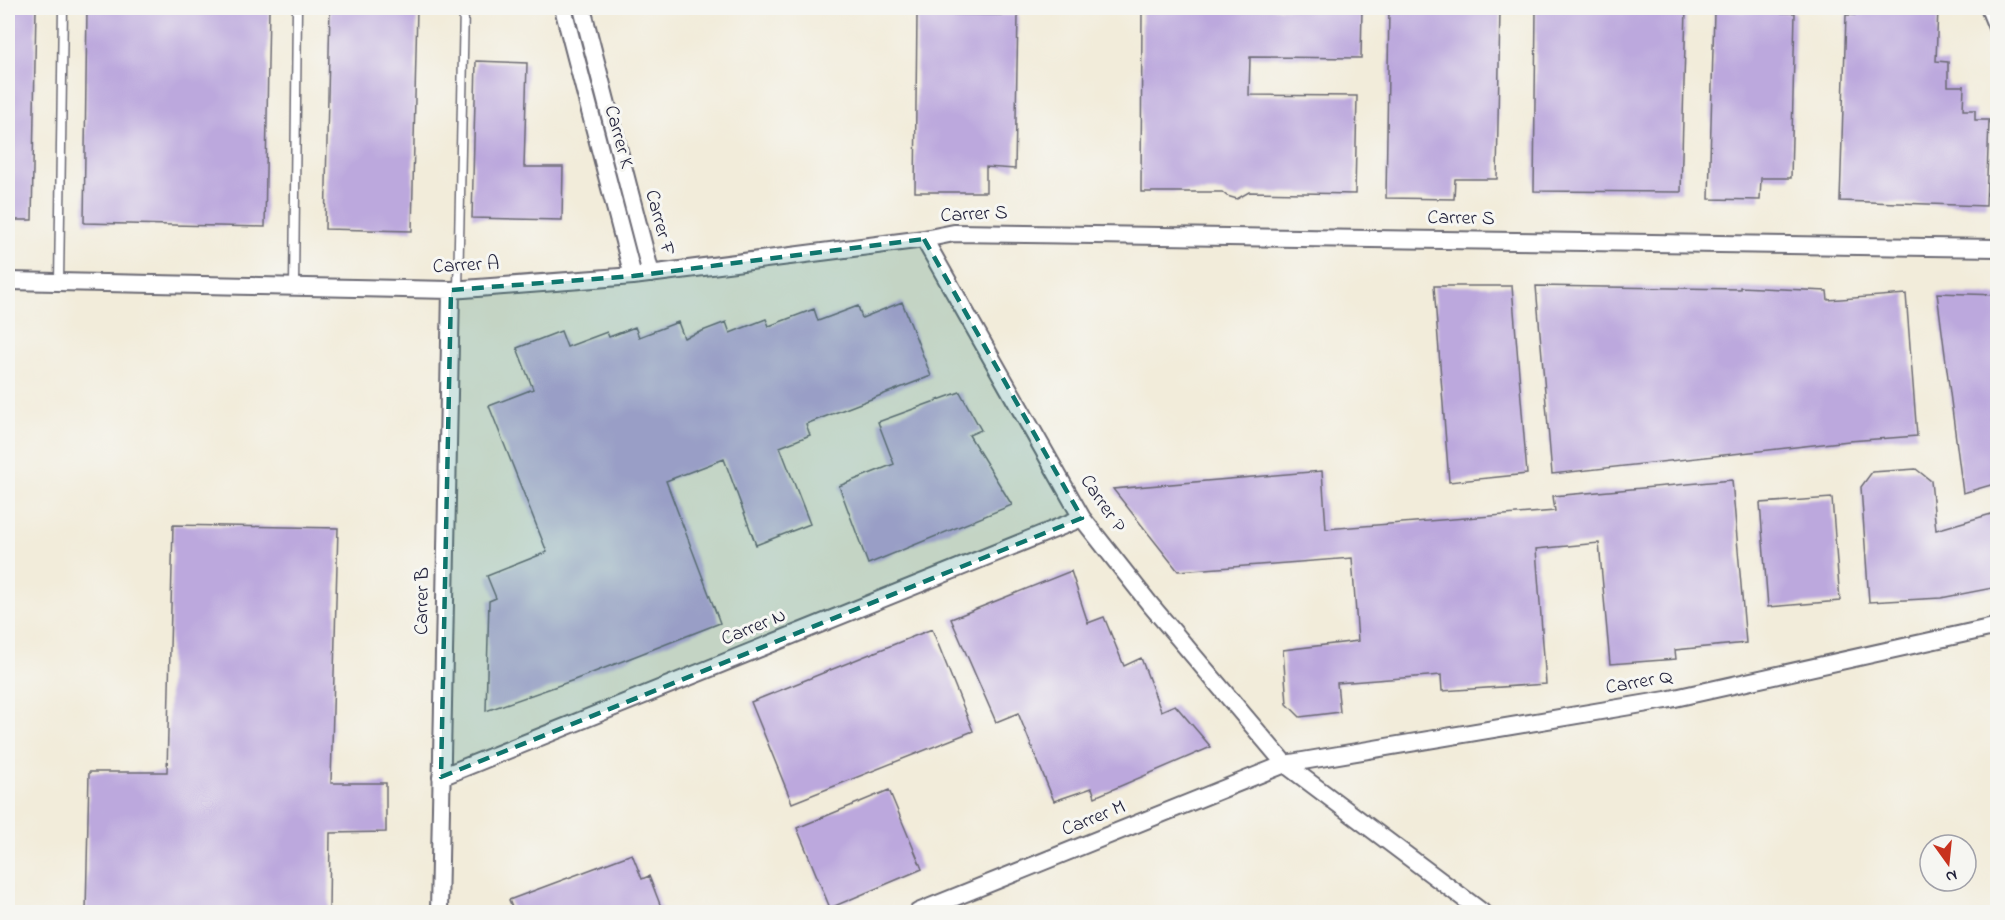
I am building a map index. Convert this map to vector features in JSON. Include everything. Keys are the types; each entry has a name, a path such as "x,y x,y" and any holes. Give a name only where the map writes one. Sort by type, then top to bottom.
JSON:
{"street":[{"name":"Carrer K","path":"563,8 633,276"},
{"name":"Carrer F","path":"582,8 651,274"},
{"path":"1989,8 1998,30"},
{"name":"Carrer S","path":"924,239 954,233 1998,248"},
{"name":"Carrer A","path":"8,280 454,290 633,276 924,239"},
{"name":"Carrer P","path":"924,239 1082,518 1149,603 1285,764 1482,912"},
{"name":"Carrer B","path":"439,912 454,290"},
{"name":"Carrer N","path":"441,777 1082,518"},
{"name":"Carrer Q","path":"1285,764 1666,700 1998,626"},
{"name":"Carrer M","path":"918,912 1285,764"}],"lane":[{"path":"59,282 63,8"},
{"path":"294,287 297,8"},
{"path":"454,290 464,8"}],"highlighted area":[{"path":"924,239 1082,518 441,777 451,290 633,276"}],"building":[{"path":"8,8 36,8 32,220 8,220"},
{"path":"87,8 269,8 265,227 84,223"},
{"path":"330,8 417,8 412,231 325,229"},
{"path":"1142,8 1362,8 1361,58 1250,57 1249,95 1357,96 1355,194 1249,192 1237,199 1222,192 1141,192"},
{"path":"1389,8 1500,8 1497,179 1455,179 1454,199 1386,198"},
{"path":"1536,8 1686,8 1681,192 1534,191"},
{"path":"1855,8 1938,8 1936,61 1948,62 1948,86 1964,86 1963,110 1975,110 1975,120 1989,120 1986,206 1840,201 1846,15 1855,15"},
{"path":"1714,11 1795,13 1791,178 1761,178 1760,200 1709,199"},
{"path":"917,14 1018,15 1015,169 986,167 986,192 915,192"},
{"path":"476,61 527,63 524,167 563,167 562,220 472,218"},
{"path":"1434,286 1512,286 1527,474 1449,482"},
{"path":"1536,286 1740,289 1740,287 1827,291 1828,300 1906,294 1917,436 1849,441 1552,474"},
{"path":"1937,293 1998,295 1998,483 1963,493"},
{"path":"902,302 931,376 806,424 810,435 780,447 810,524 756,545 724,459 666,481 720,623 574,680 486,711 489,601 496,598 487,576 547,552 489,406 533,389 517,348 561,331 567,347 607,332 609,337 635,327 639,337 678,322 684,338 726,322 730,333 766,319 769,326 814,309 818,321 858,306 862,318"},
{"path":"960,392 981,430 969,435 1012,505 868,564 839,486 894,464 878,422"},
{"path":"1916,469 1931,481 1936,530 1998,512 1998,587 1941,598 1869,602 1861,487 1872,472"},
{"path":"1322,471 1326,529 1555,511 1553,496 1732,480 1746,643 1675,650 1676,659 1610,664 1599,543 1536,549 1546,684 1442,691 1441,675 1337,683 1340,712 1300,717 1287,704 1283,650 1358,641 1352,558 1178,571 1113,489"},
{"path":"1832,498 1840,601 1768,607 1760,503"},
{"path":"173,525 338,528 331,783 386,783 386,832 330,833 329,912 86,912 89,772 167,772"},
{"path":"1071,571 1088,623 1104,617 1124,666 1141,658 1161,711 1175,705 1211,747 1095,797 1092,788 1054,801 1018,713 996,722 951,619"},
{"path":"932,629 973,731 792,803 751,702"},
{"path":"889,790 922,869 830,908 797,828"},
{"path":"632,854 642,879 649,876 663,912 514,912 509,900"}]}
